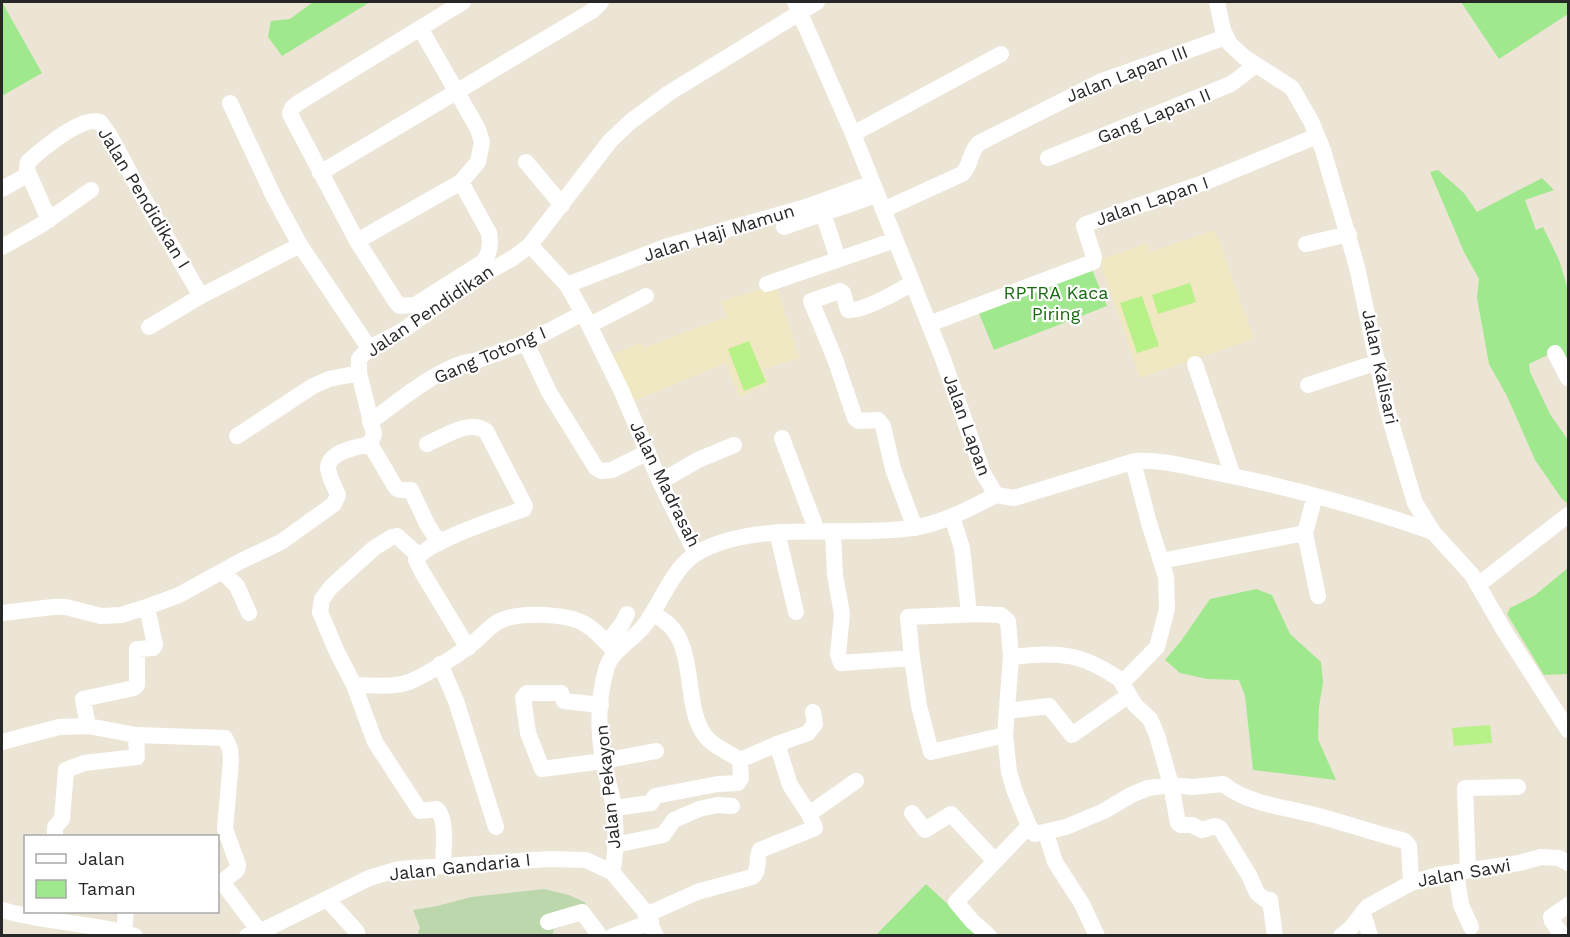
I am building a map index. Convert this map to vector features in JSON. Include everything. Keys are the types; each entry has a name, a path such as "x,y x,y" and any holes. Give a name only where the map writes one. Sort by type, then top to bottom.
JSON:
{"street":[{"path":"461,182 489,233 487,257 483,262 415,305 400,306 357,241 291,118 292,108 463,2"},
{"path":"320,173 592,10 601,2"},
{"name":"Jalan Pendidikan","path":"370,444 374,434 359,373 359,359 369,348 402,331 472,281 513,258 530,245 610,141 630,122 669,93 798,7 817,2"},
{"name":"Jalan Kalisari","path":"1216,2 1226,37 1238,53 1292,87 1305,109 1327,160 1370,321 1387,409 1415,503 1433,532 1466,567 1568,730"},
{"name":"Jalan Lapan","path":"798,7 853,134 870,190 883,210 929,324 983,473 996,495 1014,498 1133,462 1155,461 1233,476 1360,507 1433,532"},
{"path":"357,241 461,182 478,162 482,142 472,116 420,28"},
{"name":"Jalan Lapan III","path":"883,210 962,174 969,166 973,149 979,143 1031,118 1059,101 1102,81 1226,37"},
{"path":"853,134 1001,54"},
{"name":"Gang Lapan II","path":"1048,158 1231,84 1256,65"},
{"path":"230,103 274,197 300,245 369,348"},
{"name":"Jalan Pendidikan I","path":"29,174 26,166 28,162 46,145 91,121 100,122 201,296"},
{"name":"Jalan Lapan I","path":"929,324 1093,262 1094,257 1084,226 1086,224 1203,183 1317,136"},
{"path":"526,162 562,205"},
{"path":"2,189 29,174 49,220"},
{"path":"2,247 49,220 91,190"},
{"path":"784,226 823,213 870,190"},
{"name":"Jalan Haji Mamun","path":"567,285 665,247 870,190"},
{"path":"823,213 838,259"},
{"path":"1306,244 1348,234"},
{"path":"767,284 895,240"},
{"path":"149,327 201,296 300,245"},
{"name":"Jalan Madrasah","path":"530,245 567,285 586,319 622,392 660,482 696,554 721,543 777,532 915,528 951,517 996,495"},
{"path":"912,282 856,310 848,310 843,293 840,291 812,300 856,420 878,420 883,426 893,469 915,528"},
{"name":"Gang Totong I","path":"370,422 412,391 453,367 526,343 646,296"},
{"path":"526,343 549,392 596,468 601,471 612,470 648,452"},
{"path":"1555,353 1569,378"},
{"path":"1308,385 1378,362"},
{"path":"1195,364 1233,476"},
{"path":"237,436 313,386 329,379 359,373"},
{"path":"427,444 463,429 481,427 486,431 525,506 524,509 439,543 416,560 468,648"},
{"path":"782,438 825,532 842,614 838,654 841,663 912,658"},
{"path":"2,613 60,607 101,616 121,615 179,595 281,542 334,504 338,495 328,471 328,465 338,454 370,444 396,488 411,490 415,495 427,524 439,543"},
{"path":"660,482 698,460 734,445"},
{"path":"1007,711 1049,706 1072,735 1125,688 1157,647 1167,609 1166,577 1133,462"},
{"path":"1315,496 1305,533 1317,596"},
{"path":"1478,585 1569,515"},
{"path":"951,517 962,548 969,614"},
{"path":"777,532 796,612"},
{"path":"1161,561 1305,533"},
{"path":"419,556 396,536 392,537 374,548 331,587 322,599 320,612 354,685 375,742 402,781 417,808 421,812 437,809 440,812 444,831 443,866"},
{"name":"Jalan Pekayon","path":"612,872 616,857 614,808 603,761 599,730 606,667 611,648 638,633 652,614 666,588 696,554"},
{"path":"223,572 237,586 249,614"},
{"path":"96,728 83,699 134,688 137,649 153,648 155,645 147,607"},
{"path":"354,685 388,686 406,683 468,648 497,623 522,615 577,620 593,630 611,648 627,614"},
{"path":"652,614 666,620 685,654 695,712 704,735 740,760"},
{"path":"1005,735 931,752 918,706 908,617 1001,615 1008,621 1011,657 1005,735 1009,772 1029,826 1037,835 1066,827 1104,811 1143,790 1171,785 1193,787 1223,784 1229,790 1248,799 1316,815 1405,841 1409,846 1411,883"},
{"path":"1011,657 1048,653 1077,657 1102,667 1125,688 1135,705 1150,719 1157,735 1179,824 1192,825 1202,830 1218,826 1257,892 1270,901 1275,936"},
{"path":"440,664 456,700 496,827"},
{"path":"601,705 564,701 561,693 527,693 523,698 528,733 542,768 603,761 656,751"},
{"path":"740,760 808,733 815,724 813,712"},
{"path":"2,742 59,727 96,728 136,735 223,737 226,740 231,760 225,829 238,865 237,870 222,882 262,932"},
{"path":"55,835 55,827 62,819 66,772 69,768 84,763 137,757 136,735"},
{"path":"613,936 651,924 697,892 752,877 757,870 760,850 816,828 790,785 777,744"},
{"path":"614,808 651,802 655,796 718,784 738,783 741,778 740,760"},
{"path":"809,813 856,781"},
{"path":"1471,927 1461,905 1465,788 1518,787"},
{"path":"615,845 663,835 674,820 699,809 717,805 732,806"},
{"path":"912,813 925,830 951,814 995,861"},
{"path":"989,936 956,902 1029,826"},
{"path":"1046,833 1055,862 1082,904 1097,936"},
{"name":"Jalan Sawi","path":"1341,936 1373,903 1411,883 1438,875 1519,863 1540,857 1559,858 1569,863"},
{"name":"Jalan Gandaria I","path":"262,932 369,878 399,869 567,859 593,862 612,872"},
{"path":"612,872 651,924"},
{"path":"327,898 357,932"},
{"path":"1560,932 1551,917 1569,905"},
{"path":"2,910 29,918 52,916 129,934 126,913"},
{"path":"548,922 582,912 600,936"},
{"path":"1363,913 1370,936"},
{"path":"29,918 31,936"}],"shaded area":[{"path":"1215,230 1254,339 1140,378 1099,260 1147,243 1150,252"},
{"path":"776,285 799,358 763,369 769,384 739,397 726,363 634,401 612,355 641,342 643,348 726,317 721,301"}],"green space":[{"path":"2,2 42,73 2,96"},
{"path":"313,2 370,2 282,56 268,37 271,21 290,19"},
{"path":"1461,2 1568,2 1568,14 1499,59"},
{"path":"1438,170 1464,193 1477,212 1542,178 1554,190 1525,200 1536,230 1543,227 1559,260 1568,290 1568,366 1558,350 1529,364 1530,372 1550,414 1568,440 1568,504 1562,499 1535,460 1507,396 1489,364 1477,298 1479,279 1464,252 1430,172"},
{"name":"RPTRA Kaca Piring","path":"1091,267 1107,306 994,350 978,311"},
{"path":"1190,283 1196,302 1158,314 1152,295"},
{"path":"1142,296 1159,346 1137,353 1120,303"},
{"path":"749,341 766,382 744,391 728,349"},
{"path":"1568,568 1568,674 1544,675 1507,614 1510,608 1534,596"},
{"path":"1256,589 1272,595 1290,634 1321,662 1323,683 1319,707 1318,739 1336,780 1253,770 1245,696 1239,680 1207,679 1180,673 1165,660 1210,599"},
{"path":"1490,725 1492,743 1454,746 1452,728"},
{"path":"926,884 982,936 875,936"},
{"path":"544,889 569,895 586,903 577,921 554,929 552,936 420,935 418,932 420,928 413,910 471,897"}]}
